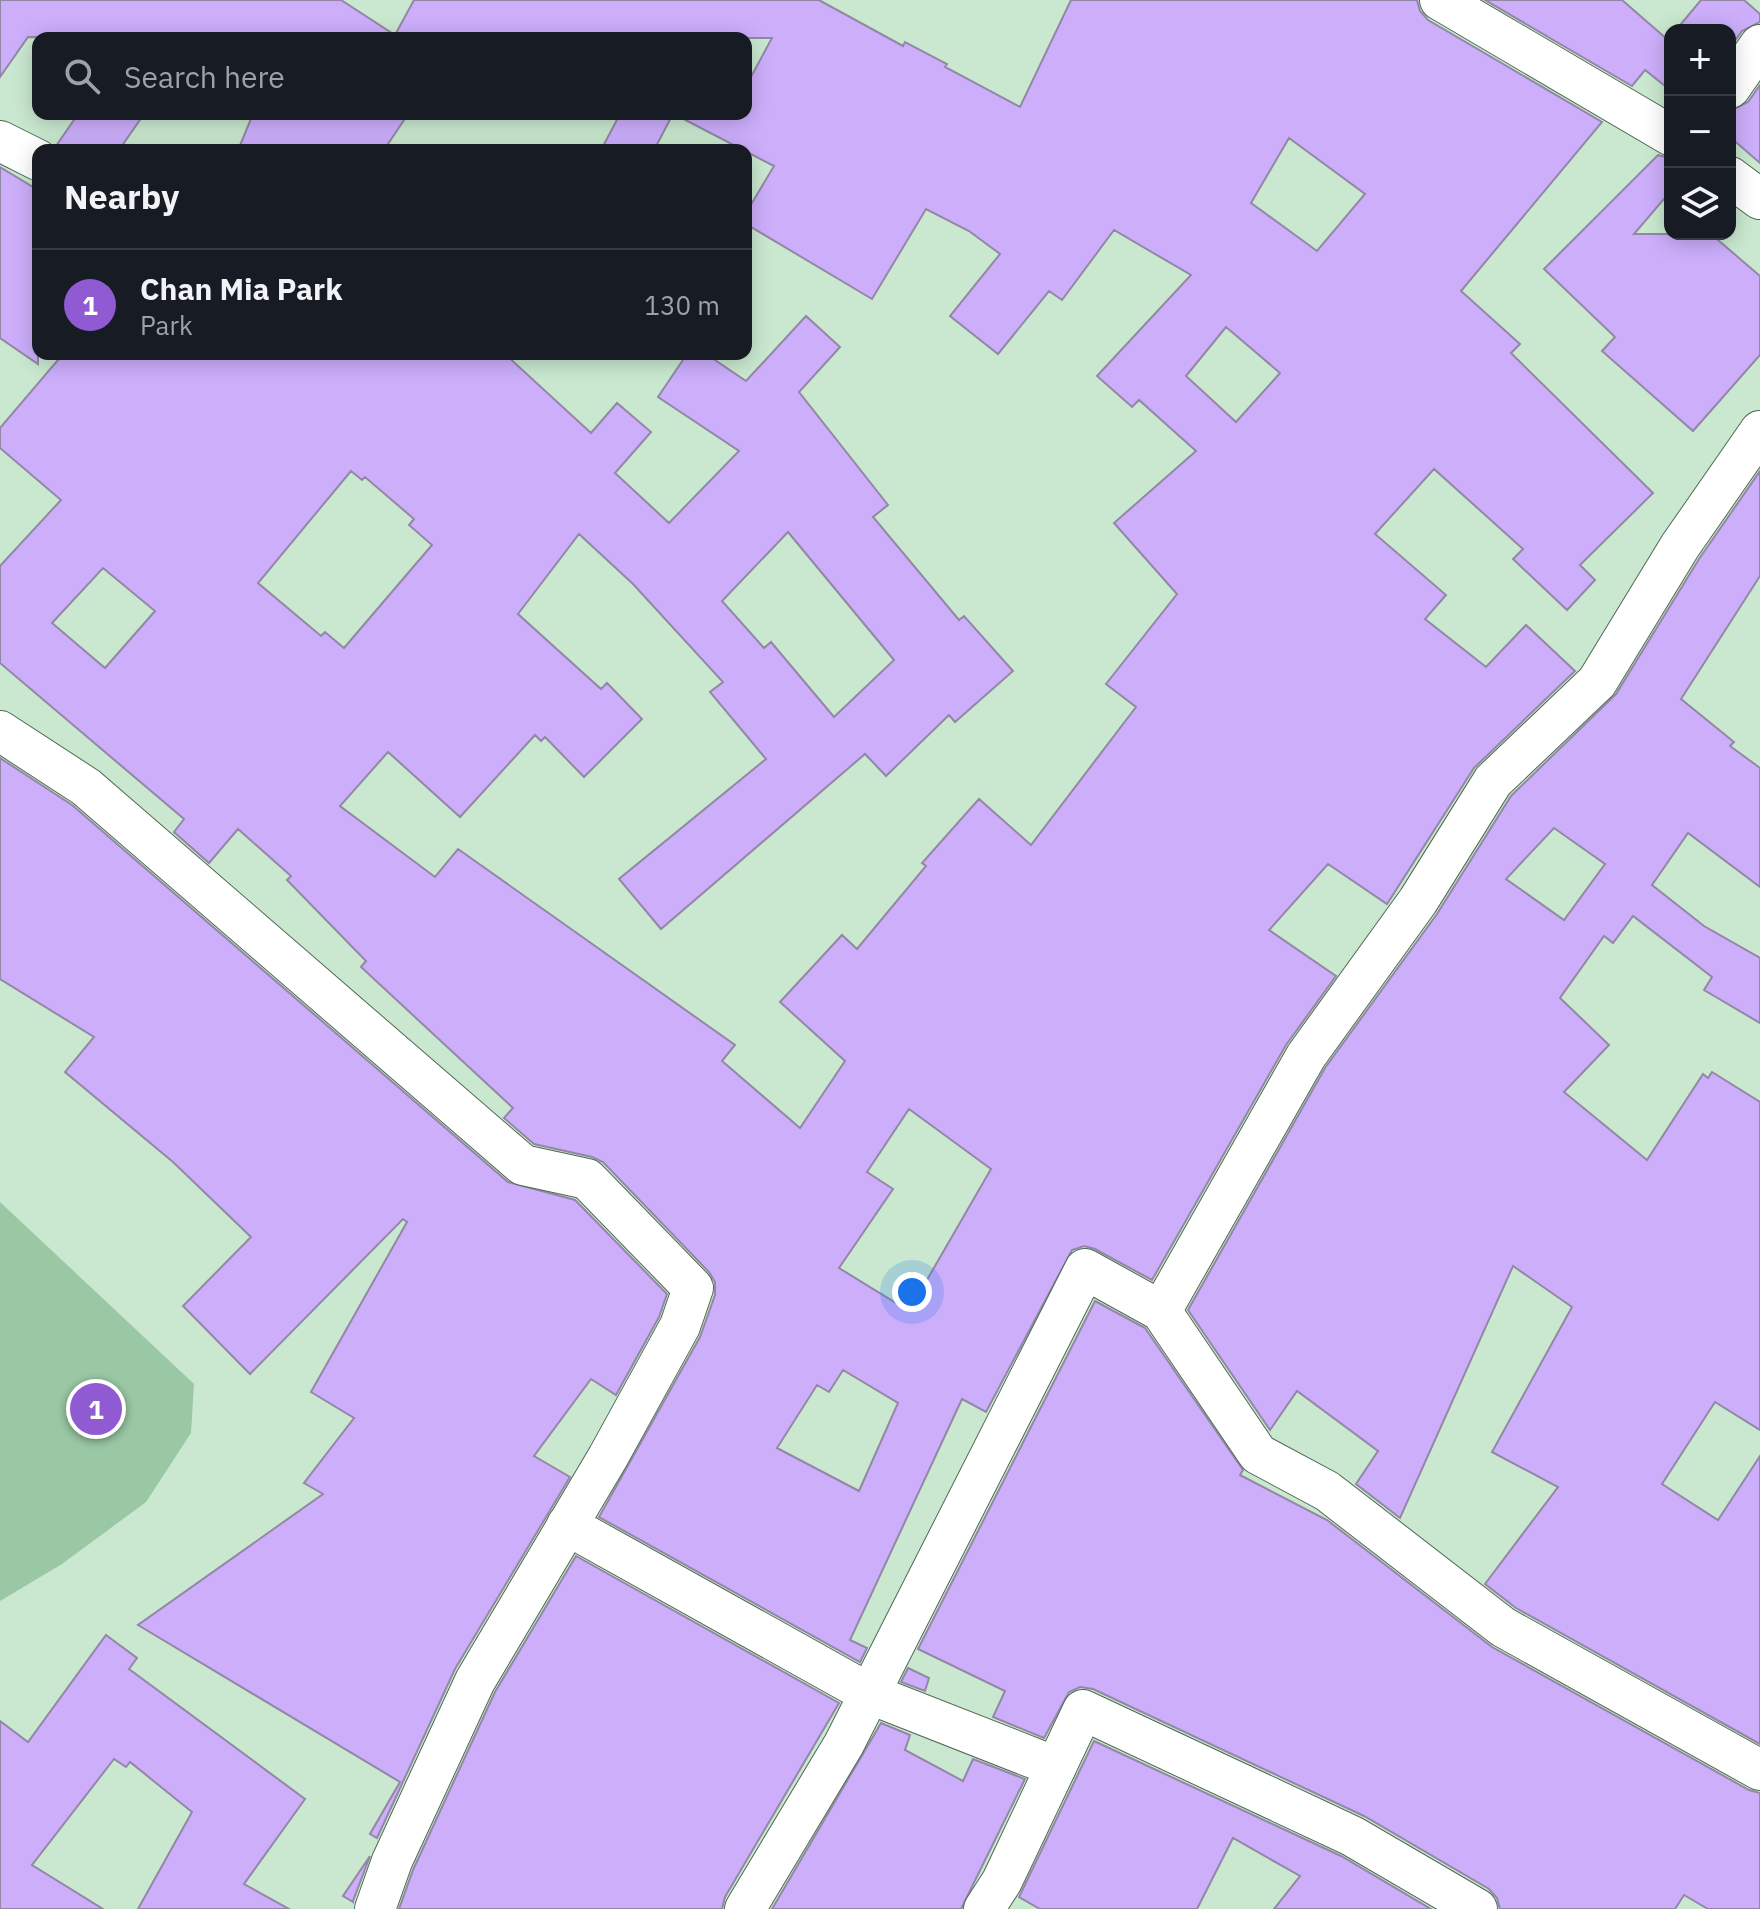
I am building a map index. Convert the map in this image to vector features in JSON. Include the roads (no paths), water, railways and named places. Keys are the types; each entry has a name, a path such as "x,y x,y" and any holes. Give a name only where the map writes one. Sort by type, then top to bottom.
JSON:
{"street":[{"path":"1440,0 1664,131"},
{"path":"1736,79 1760,45"},
{"path":"0,141 32,157"},
{"path":"1736,181 1760,199"},
{"path":"1161,1311 1306,1056 1418,901 1493,781 1597,682 1680,546 1760,431"},
{"path":"0,731 86,787 523,1165 587,1179 693,1288 680,1326 475,1681 392,1861 375,1909"},
{"path":"745,1909 765,1880 870,1694 1085,1269 1161,1311 1258,1454 1327,1491 1503,1627 1760,1770"},
{"path":"567,1525 870,1694 1056,1767"},
{"path":"984,1909 1002,1881 1083,1710 1352,1836 1477,1909"}],"place":[{"name":"Chan Mia Park","path":"96,1409"}]}
